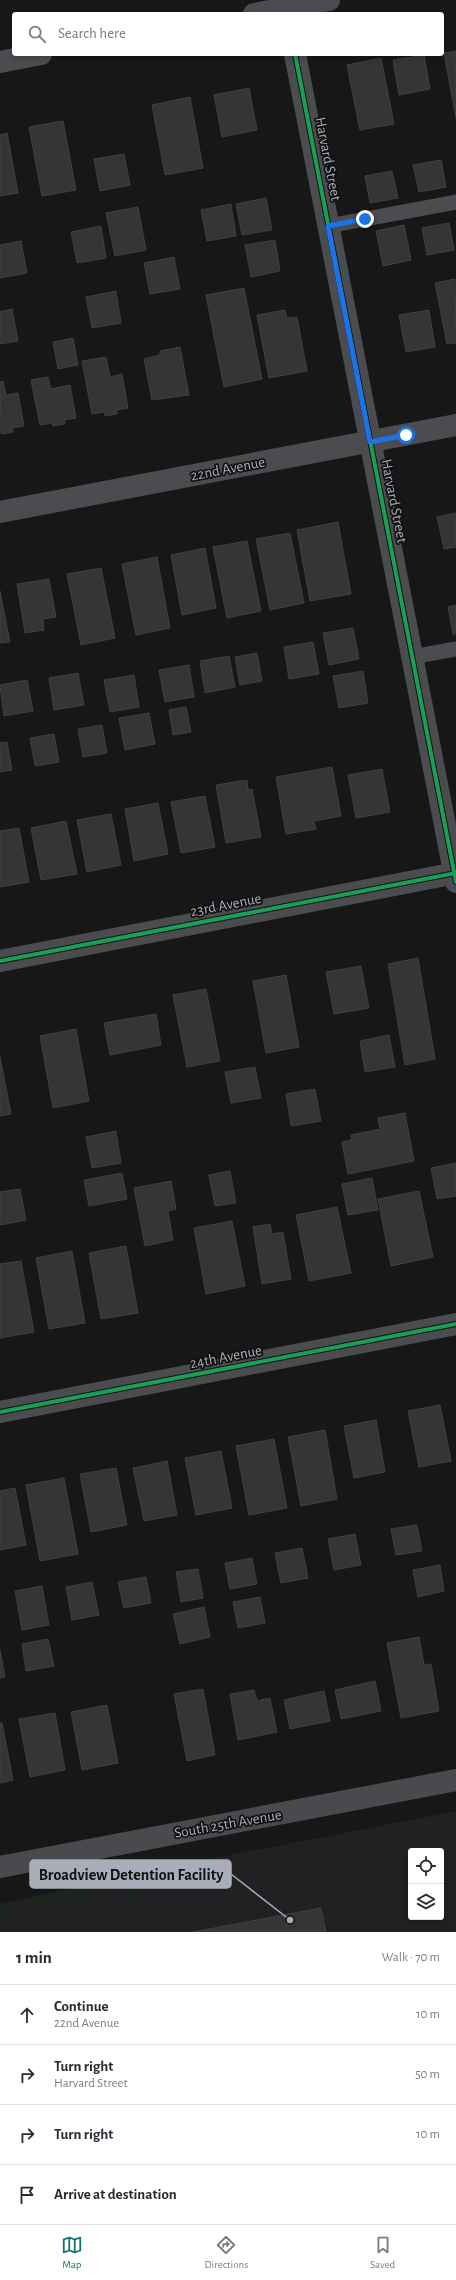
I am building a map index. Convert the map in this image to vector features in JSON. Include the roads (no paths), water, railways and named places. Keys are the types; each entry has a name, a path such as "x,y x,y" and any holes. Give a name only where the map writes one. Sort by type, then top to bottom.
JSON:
{"main road":[{"name":"South 25th Avenue","path":"0,1867 456,1780"}],"street":[{"path":"263,12 329,0"},
{"path":"0,62 31,56"},
{"name":"Harvard Street","path":"295,56 455,876"},
{"name":"22nd Avenue","path":"0,512 456,425"},
{"name":"23rd Avenue","path":"0,961 455,876"},
{"name":"24th Avenue","path":"0,1412 456,1324"}],"lane":[{"path":"328,226 456,202"},
{"path":"412,657 456,649"}],"place":[{"name":"Broadview Detention Facility","path":"290,1920"}]}
